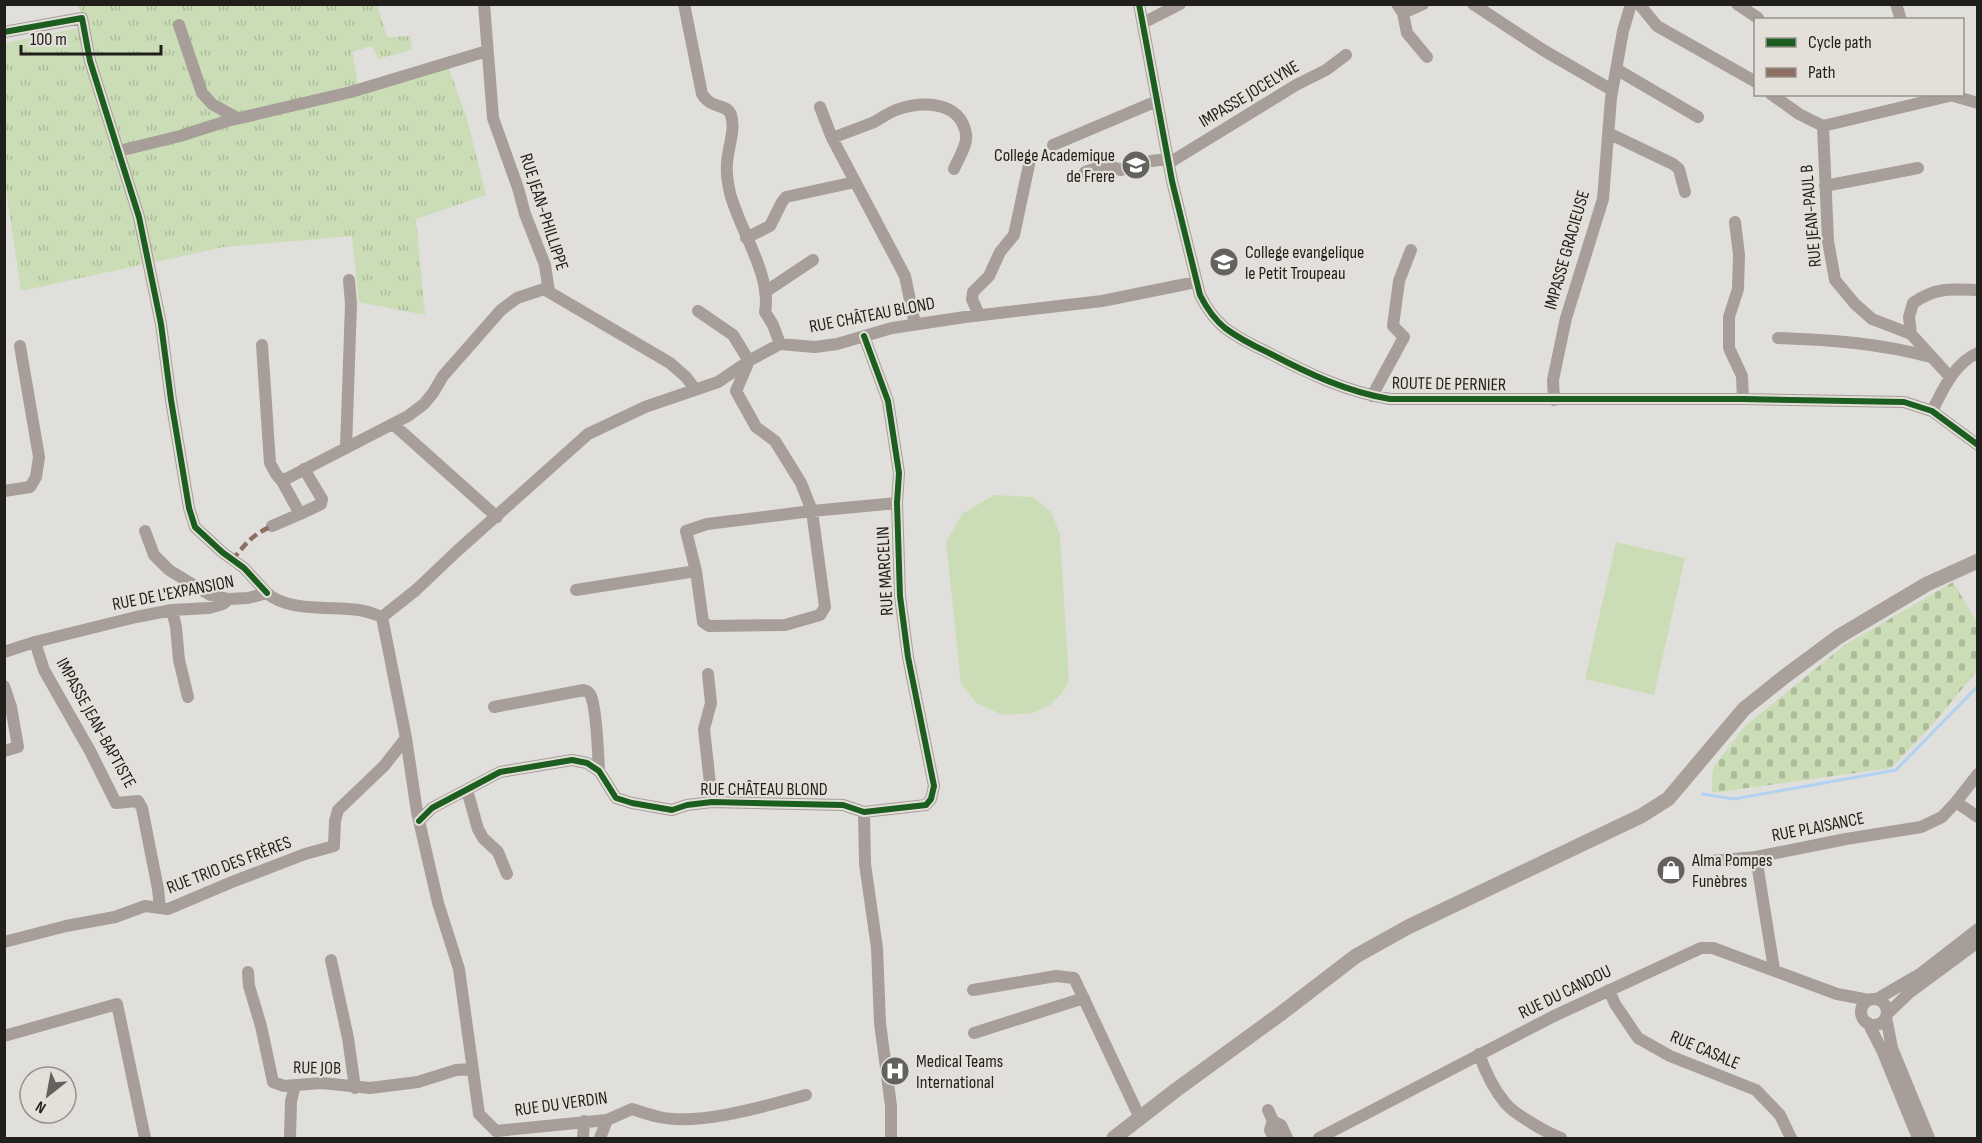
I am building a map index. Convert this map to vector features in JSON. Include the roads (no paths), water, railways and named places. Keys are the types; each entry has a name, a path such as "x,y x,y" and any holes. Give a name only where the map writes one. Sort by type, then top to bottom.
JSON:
{"main road":[{"path":"1114,1138 1356,956 1408,927 1641,816 1668,799 1744,709 1784,676 1838,637 1927,584 1977,561"}],"street":[{"name":"RUE JEAN-PHILLIPPE","path":"484,4 493,118 525,214 545,265 549,292 670,363 686,377 695,389"},
{"path":"382,617 416,590 588,434 645,406 718,382 780,344 765,312 767,301 757,263 734,207 728,183 727,165 732,129 730,113 725,108 711,105 702,94 684,4"},
{"name":"ROUTE DE PERNIER","path":"1139,4 1168,161 1196,282 1206,308 1225,327 1255,346 1302,370 1372,396 1390,399 1743,399 1904,402 1932,411 1977,445"},
{"path":"1143,23 1180,4"},
{"path":"1423,4 1400,9 1407,33 1427,57"},
{"path":"1473,4 1543,50 1612,90"},
{"name":"IMPASSE GRACIEUSE","path":"1554,400 1553,380 1566,318 1604,199 1612,90 1631,4"},
{"path":"1639,4 1657,26 1754,81"},
{"path":"1737,4 1758,18"},
{"path":"4,32 82,18 90,61 139,217 161,324 189,508 195,527 222,552 244,568 275,601 305,606 360,610 382,617"},
{"path":"179,25 202,93 212,104 237,118"},
{"path":"119,151 180,136 237,118 351,92 487,51"},
{"name":"IMPASSE JOCELYNE","path":"1168,161 1296,85 1326,70 1346,55"},
{"path":"1616,69 1698,117"},
{"path":"1775,96 1800,114 1823,126 1944,96"},
{"path":"1952,96 1977,103"},
{"path":"1053,145 1157,100"},
{"path":"832,138 873,123 896,110 926,104 943,106 957,116 966,133 954,169"},
{"path":"820,107 832,138 905,276 915,324"},
{"name":"RUE JEAN-PAUL B","path":"1823,126 1828,241 1835,280 1872,318 1911,334 1950,377"},
{"path":"1608,134 1672,164 1678,170 1685,192"},
{"path":"979,315 972,299 973,292 989,276 1000,252 1014,235 1030,160"},
{"path":"1085,172 1106,165 1121,170 1151,161 1168,161"},
{"path":"1825,186 1918,168"},
{"path":"746,238 770,226 786,197 855,182"},
{"path":"1735,222 1739,255 1738,289 1729,317 1729,348 1742,376 1743,399"},
{"path":"1372,396 1404,337 1393,326 1400,281 1411,250"},
{"path":"765,292 813,260"},
{"path":"346,448 351,303 349,280"},
{"name":"RUE CHÂTEAU BLOND","path":"780,344 815,347 837,344 892,328 915,324 1102,302 1196,282"},
{"path":"282,481 408,417 424,404 443,376 501,310 517,298 544,289 549,292"},
{"path":"1911,334 1909,317 1913,303 1926,293 1941,289 1977,290"},
{"path":"699,311 733,335 749,361"},
{"name":"RUE MARCELIN","path":"864,336 888,401 899,473 897,503 900,596 906,647 934,786 931,799 926,805"},
{"path":"1778,338 1861,343 1893,347 1932,357"},
{"path":"262,345 270,463 300,514"},
{"path":"4,491 30,487 36,477 39,457 20,346"},
{"path":"1932,411 1950,377 1967,359 1977,353"},
{"path":"749,361 736,391 745,411 756,427 775,441 801,483 812,511 825,607 820,615 785,626 709,626 703,622 696,571 686,531 707,524 812,511 897,503"},
{"path":"393,424 498,517"},
{"path":"272,526 321,504 322,499 304,470"},
{"path":"145,531 154,555 169,570 210,595 229,599"},
{"path":"576,590 696,571"},
{"name":"RUE DE L'EXPANSION","path":"4,652 35,642 172,610 209,608 223,604 229,599 248,598 267,593"},
{"path":"172,610 179,660 188,697"},
{"path":"382,617 406,738 419,821 438,903 459,969 479,1114 496,1135"},
{"name":"IMPASSE JEAN-BAPTISTE","path":"35,642 44,670 116,802 138,801 142,808 160,908"},
{"path":"708,674 711,703 704,729 712,801"},
{"path":"4,686 11,707 18,747 4,751"},
{"path":"494,707 588,691 591,695 599,771"},
{"name":"RUE TRIO DES FRÈRES","path":"4,942 66,926 115,917 145,906 168,909 305,854 334,846 338,810 384,766 406,738"},
{"path":"419,821 432,808 500,772 572,760 587,763 599,771"},
{"name":"RUE CHÂTEAU BLOND","path":"599,771 616,798 672,810 712,801 843,805 864,812 926,805"},
{"name":"RUE PLAISANCE","path":"1774,969 1756,857 1846,838 1922,827 1942,817 1977,774"},
{"path":"467,790 478,829 483,838 498,852 507,874"},
{"path":"1956,802 1977,817"},
{"path":"864,812 865,864 877,948 880,1023 891,1106 891,1138"},
{"path":"1711,861 1756,857"},
{"path":"1865,1019 1880,1024 1922,978 1977,929"},
{"path":"1918,1138 1882,1050 1865,1019 1863,1004 1922,978 1977,942"},
{"name":"RUE DU CANDOU","path":"1319,1138 1479,1054 1701,948 1713,948 1837,994 1873,999"},
{"path":"331,960 348,1038 354,1088"},
{"name":"RUE JOB","path":"248,972 249,986 261,1026 273,1082 284,1086 322,1083 370,1088 418,1082 456,1070 472,1069"},
{"path":"973,990 1056,976 1074,978 1140,1118"},
{"name":"RUE CASALE","path":"1609,990 1638,1038 1670,1056 1756,1090 1780,1115 1791,1138"},
{"name":"RUE DU CANDOU","path":"1837,994 1865,1019"},
{"path":"974,1033 1084,998"},
{"path":"1873,999 1885,1004 1892,1048 1929,1138"},
{"path":"4,1036 117,1004 145,1138"},
{"path":"1479,1054 1485,1072 1506,1104 1548,1133 1561,1138"},
{"path":"290,1138 291,1101 295,1086"},
{"name":"RUE DU VERDIN","path":"496,1135 584,1121 607,1120 632,1109 660,1118 689,1119 718,1116 806,1095"},
{"path":"1274,1138 1270,1130 1271,1115 1281,1125 1287,1138"},
{"path":"600,1138 607,1120"},
{"path":"583,1138 584,1121"}],"waterway":[{"path":"1703,794 1734,799 1896,770 1978,686"}],"place":[{"name":"College Academique de Frere","path":"1136,165"},
{"name":"College evangelique le Petit Troupeau","path":"1224,262"},
{"name":"Alma Pompes Funèbres","path":"1671,870"},
{"name":"Medical Teams International","path":"895,1071"}]}
